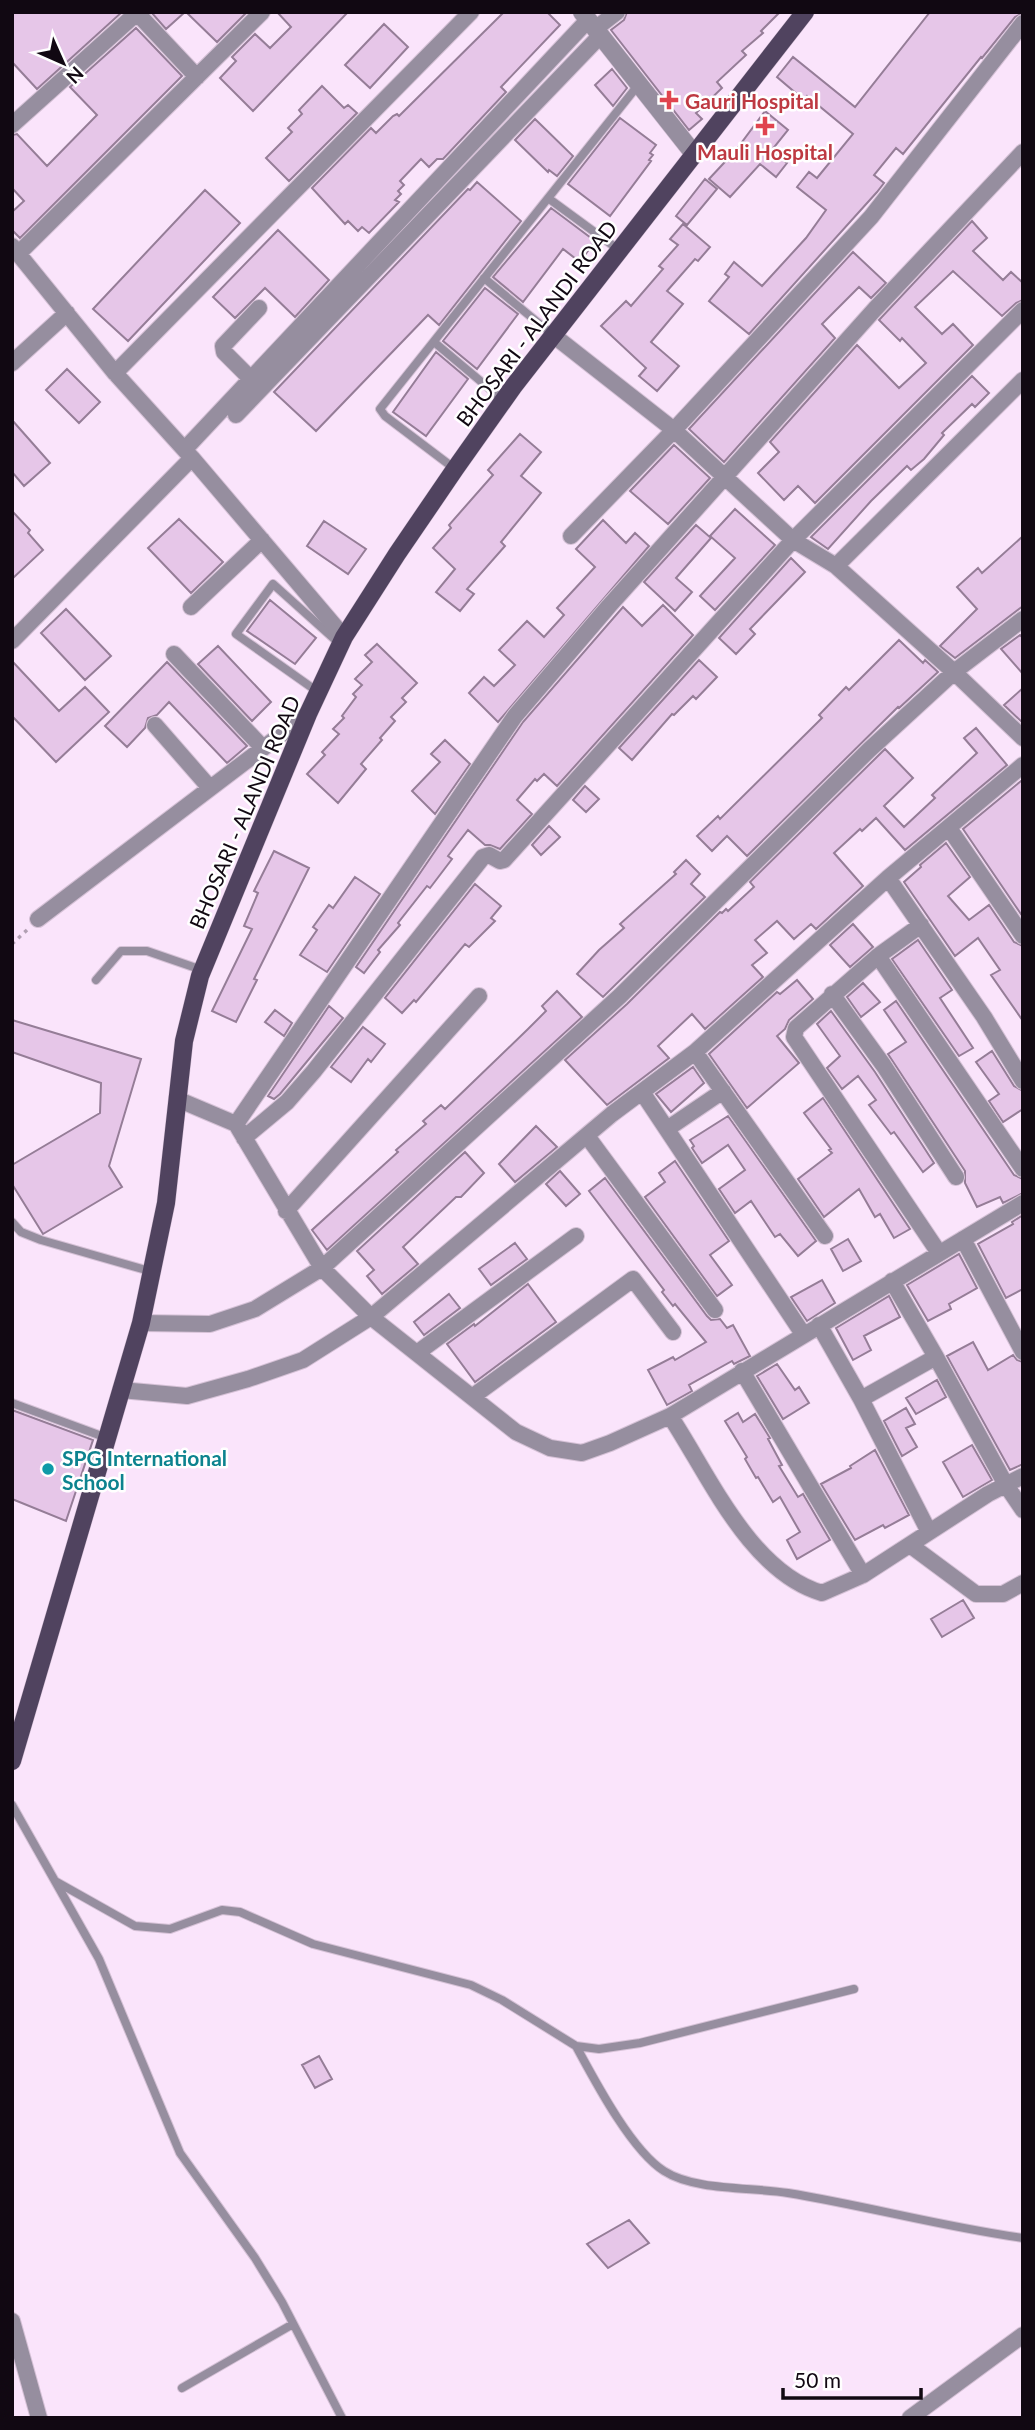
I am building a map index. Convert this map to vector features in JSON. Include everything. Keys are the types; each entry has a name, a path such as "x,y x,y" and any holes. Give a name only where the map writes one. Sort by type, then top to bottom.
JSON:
{"main road":[{"name":"BHOSARI - ALANDI ROAD","path":"12,1761 141,1324 166,1203 184,1041 202,970 308,714 342,641 455,468 503,400 805,12"}],"street":[{"path":"262,12 15,250 115,373 262,540 342,641"},
{"path":"115,373 471,12"},
{"path":"12,641 188,454 251,379 591,24 617,12"},
{"path":"12,125 138,13 197,76"},
{"path":"571,536 674,430 871,217 1023,23"},
{"path":"591,24 694,153"},
{"path":"236,415 591,24"},
{"path":"240,1131 515,716 609,606 875,309 1023,152"},
{"path":"251,379 228,357 223,346 259,308"},
{"path":"240,1131 287,1102 483,857 489,855 500,861 505,860 793,540 1023,310"},
{"path":"12,363 67,313"},
{"path":"553,335 674,430 793,540 836,566 1023,738"},
{"path":"836,566 1023,380"},
{"path":"191,607 262,540"},
{"path":"141,1324 211,1324 255,1310 322,1268 621,996 869,750 954,672 1023,619"},
{"path":"174,654 263,748"},
{"path":"38,919 308,714"},
{"path":"155,725 209,788"},
{"path":"121,1390 187,1396 248,1379 303,1360 371,1317 587,1136 695,1052 888,878 1023,765"},
{"path":"949,828 1023,936"},
{"path":"888,878 984,1017 1023,1081"},
{"path":"921,925 878,956 832,995 796,1028 794,1037 939,1253"},
{"path":"878,956 1023,1170"},
{"path":"832,995 884,1066 956,1177"},
{"path":"286,1211 479,996"},
{"path":"695,1052 825,1236"},
{"path":"667,1129 723,1091"},
{"path":"642,1092 803,1334"},
{"path":"177,1099 240,1131 322,1268 371,1317 516,1432 550,1448 582,1452 610,1443 670,1416 1023,1203"},
{"path":"587,1136 715,1310"},
{"path":"417,1353 576,1236"},
{"path":"963,1239 1022,1351"},
{"path":"472,1397 633,1279 673,1332"},
{"path":"892,1281 1006,1485 1023,1510"},
{"path":"818,1325 861,1399 929,1532"},
{"path":"861,1399 936,1357"},
{"path":"742,1371 863,1575"},
{"path":"670,1416 742,1533 797,1583 822,1593 863,1575 1023,1476"},
{"path":"910,1545 976,1594 1003,1594 1023,1583"},
{"path":"12,2321 39,2418"},
{"path":"909,2418 1023,2335"}],"lane":[{"path":"455,468 385,416 380,409 639,84"},
{"path":"548,198 619,250"},
{"path":"484,278 553,335"},
{"path":"434,342 503,400"},
{"path":"318,692 236,634 272,584 342,641"},
{"path":"96,980 121,951 147,951 202,970"},
{"path":"12,1222 21,1232 41,1240 153,1272"},
{"path":"12,1403 107,1438"},
{"path":"12,1805 99,1959 180,2153 256,2258 342,2418"},
{"path":"55,1881 135,1926 170,1929 222,1910 240,1912 313,1944 471,1985 502,2000 576,2046 599,2049 640,2043 854,1989"},
{"path":"576,2046 601,2093 627,2131 650,2159 665,2172 700,2183 789,2193 1023,2238"},
{"path":"183,2388 293,2323"}],"building":[{"path":"12,12 122,12 37,89 12,62"},
{"path":"151,12 185,12 166,29"},
{"path":"186,12 247,12 217,42"},
{"path":"277,12 348,12 253,111 220,78 236,61 232,57 255,34 270,48 291,27"},
{"path":"504,12 547,12 560,25 501,87 506,92 443,159 437,159 429,167 421,159 400,181 404,185 395,200 399,202 369,233 362,227 358,231 348,221 345,224 312,188 371,128 376,133 393,116 399,116"},
{"path":"627,12 780,12 761,31 763,33 742,51 746,55 717,82 722,88 696,113 702,119 689,130 611,30 624,20"},
{"path":"930,12 1023,13 1015,17 903,154 896,148 874,175 884,183 877,192 749,334 709,301 729,277 725,274 734,262 762,286 806,238 826,210 797,187 809,172 817,178 853,134 807,96 804,100 777,77 793,57 855,107"},
{"path":"384,24 408,47 370,88 345,65"},
{"path":"136,28 182,76 20,238 12,230 12,212 24,201 12,188 12,135 17,134 47,166 97,115 70,87"},
{"path":"612,69 627,88 613,106 595,85"},
{"path":"322,86 344,108 348,105 357,113 289,181 266,158 292,132 288,128 302,114 299,110"},
{"path":"765,111 788,130 771,151 787,163 776,177 760,164 730,197 709,179 736,150"},
{"path":"620,118 656,145 650,153 653,155 649,160 651,161 610,216 568,184"},
{"path":"535,119 573,156 557,176 549,170 548,172 515,140"},
{"path":"705,179 717,189 687,225 676,216"},
{"path":"477,182 521,221 439,325 428,315 316,431 274,392"},
{"path":"205,190 240,223 128,341 93,309"},
{"path":"551,208 595,241 580,262 563,249 523,302 493,277"},
{"path":"972,221 987,238 973,251 1003,280 1011,272 1023,283 1023,300 1002,316 953,271 915,307 942,334 953,324 973,345 815,503 798,486 784,500 758,473 779,452 770,442 857,345 899,388 926,363 902,338 900,341 879,320"},
{"path":"683,224 710,247 698,261 695,259 667,291 683,304 651,342 679,366 657,391 639,376 646,368 601,326 626,301 631,306 663,269 659,266 678,245 670,239"},
{"path":"278,230 329,280 295,317 265,288 235,318 213,297"},
{"path":"853,252 886,283 871,298 859,287 822,324 835,338 724,462 689,429"},
{"path":"485,288 518,314 477,369 443,341"},
{"path":"436,352 468,379 426,436 393,412"},
{"path":"67,369 100,402 79,423 46,390"},
{"path":"972,376 989,393 975,407 972,404 942,433 944,435 924,459 911,470 907,466 828,549 811,537"},
{"path":"12,420 50,463 24,486 12,472"},
{"path":"520,434 541,452 521,476 541,493 501,542 505,546 467,589 474,594 460,611 436,592 455,569 433,548 451,528 449,525 493,475 488,470"},
{"path":"674,445 710,478 668,524 630,491"},
{"path":"735,509 775,545 715,610 700,596 735,558 710,536"},
{"path":"12,511 30,530 28,533 43,550 12,579"},
{"path":"179,519 223,562 191,593 148,548"},
{"path":"603,520 626,543 635,533 649,546 498,722 469,693 484,677 494,686 515,665 499,650 527,621 544,637 564,615 557,608 595,567 576,549"},
{"path":"324,521 366,549 348,574 307,546"},
{"path":"696,525 711,538 676,578 692,592 675,611 644,582"},
{"path":"1023,536 1023,606 955,658 940,646 977,609 957,587 978,568 982,573"},
{"path":"791,558 805,572 750,629 755,634 736,654 719,638"},
{"path":"270,600 316,638 295,664 247,631"},
{"path":"663,605 693,635 557,786 544,774 537,781 535,779 517,800 532,814 500,849 485,845 468,830 448,856 452,859 398,923 400,925 378,950 380,952 364,973 356,967 523,722 623,607 642,626"},
{"path":"66,609 111,656 85,680 41,633"},
{"path":"1020,635 1023,638 1023,674 1001,649"},
{"path":"899,640 923,663 925,660 938,672 898,707 747,856 727,836 712,851 697,836 718,816 720,819 822,718 819,715 846,687 849,690"},
{"path":"377,644 417,683 402,698 406,702 391,717 395,721 361,764 366,769 338,803 307,774 325,755 322,752 339,734 333,729 344,718 342,716 356,697 353,694 362,685 355,679 372,662 365,655"},
{"path":"218,646 271,702 252,721 198,664"},
{"path":"699,660 717,677 696,699 693,696 672,714 632,760 619,748"},
{"path":"12,661 59,711 85,687 109,712 56,762 12,716"},
{"path":"167,662 247,746 227,763 169,702 157,715 148,718 145,728 127,747 105,726"},
{"path":"1023,688 1023,723 1004,705"},
{"path":"976,728 1007,765 905,850 876,818 862,831 860,829 834,853 863,886 816,929 811,924 794,939 777,921 755,940 767,953 752,965 763,977 705,1029 692,1014 658,1046 669,1058 607,1105 565,1060 627,1004 720,912 726,909 728,911 754,887 750,882 885,749 913,778 884,806 904,827 935,798 932,795 977,753 964,738"},
{"path":"445,740 470,764 435,814 412,791 440,762 431,754"},
{"path":"1021,781 1023,783 1023,917 963,829"},
{"path":"585,786 599,799 586,812 573,800"},
{"path":"549,826 560,837 541,855 532,845"},
{"path":"946,843 970,877 948,896 969,920 989,905 1014,942 1023,946 1023,1021 991,975 1000,970 978,938 955,956 904,882"},
{"path":"274,851 309,868 254,979 257,980 236,1022 212,1011 252,929 244,926 258,893 254,891"},
{"path":"686,860 700,874 691,884 705,897 603,997 577,974 624,928 620,924 676,874 674,872"},
{"path":"355,877 380,894 327,972 300,955 317,930 313,927 329,905 333,908"},
{"path":"475,884 501,906 491,918 495,921 469,947 465,944 416,1002 414,1000 402,1013 385,998"},
{"path":"853,924 873,947 850,967 830,945"},
{"path":"918,940 952,990 940,998 973,1048 959,1056 892,959"},
{"path":"797,980 813,999 789,1020 785,1029 777,1036 799,1063 747,1108 709,1054 777,992 780,994"},
{"path":"863,983 880,1002 861,1017 847,997"},
{"path":"557,991 582,1017 327,1250 312,1230 398,1152 396,1150 426,1124 423,1121 441,1105 445,1109 528,1029 546,1011 542,1006"},
{"path":"896,1001 1014,1175 1023,1179 1023,1193 1003,1203 1000,1197 977,1207 965,1183 965,1171 888,1054 906,1042 884,1010"},
{"path":"329,1006 343,1018 280,1094 274,1099 268,1096"},
{"path":"275,1010 292,1023 284,1036 265,1022"},
{"path":"831,1011 875,1072 934,1163 923,1172 894,1132 891,1134 869,1105 876,1100 858,1076 842,1089 827,1068 840,1056 817,1024"},
{"path":"12,1020 141,1059 109,1166 122,1187 43,1234 12,1184 12,1165 100,1113 101,1083 12,1052"},
{"path":"363,1027 385,1044 371,1062 368,1059 351,1082 331,1067"},
{"path":"992,1051 1014,1086 1023,1091 1023,1109 1003,1122 989,1101 999,1094 976,1062"},
{"path":"693,1067 704,1083 671,1112 656,1094"},
{"path":"823,1098 910,1229 894,1238 880,1214 875,1217 859,1189 824,1217 798,1179 832,1153 804,1113"},
{"path":"728,1116 816,1241 798,1256 780,1234 775,1237 751,1201 735,1213 719,1189 745,1170 728,1145 702,1163 692,1148 694,1146 690,1140"},
{"path":"536,1126 557,1147 515,1182 499,1164"},
{"path":"465,1152 484,1173 461,1197 456,1197 403,1247 418,1264 382,1294 367,1276 374,1270 357,1251"},
{"path":"675,1161 729,1241 710,1255 732,1285 717,1296 645,1197 665,1182 659,1173"},
{"path":"560,1171 580,1194 566,1206 546,1184"},
{"path":"605,1178 707,1316 711,1320 720,1319 727,1328 733,1325 750,1356 734,1364 732,1361 689,1385 692,1391 667,1405 648,1370 673,1357 675,1360 706,1342 662,1292 664,1290 589,1191"},
{"path":"1023,1215 1023,1289 1006,1298 978,1244 1013,1224 1012,1222"},
{"path":"848,1239 861,1261 843,1271 831,1249"},
{"path":"515,1243 527,1259 491,1285 479,1269"},
{"path":"959,1254 977,1288 949,1304 951,1309 928,1321 907,1285"},
{"path":"822,1280 835,1303 807,1321 791,1297"},
{"path":"528,1284 556,1322 475,1382 447,1344 474,1324 475,1326"},
{"path":"449,1294 460,1308 424,1335 414,1322"},
{"path":"889,1296 900,1317 864,1336 871,1350 853,1360 836,1328"},
{"path":"973,1342 988,1370 1013,1355 1023,1362 1023,1464 1010,1470 947,1356"},
{"path":"777,1364 795,1390 799,1387 809,1403 783,1419 757,1376"},
{"path":"937,1380 946,1397 916,1414 906,1398"},
{"path":"906,1408 915,1424 906,1428 917,1447 902,1456 884,1421"},
{"name":"SPG International School","path":"12,1410 93,1440 66,1521 12,1499"},
{"path":"738,1413 743,1422 755,1414 770,1438 768,1439 782,1465 779,1466 798,1497 803,1494 830,1540 797,1559 787,1540 800,1532 780,1497 773,1502 758,1477 756,1478 745,1459 747,1457 725,1421"},
{"path":"972,1445 992,1480 963,1497 943,1462"},
{"path":"875,1450 909,1515 855,1540 821,1484 851,1468 850,1466"},
{"path":"963,1600 974,1618 942,1637 931,1619"},
{"path":"319,2056 332,2079 315,2088 302,2065"},
{"path":"629,2220 649,2243 608,2268 587,2244"}],"place":[{"name":"Gauri Hospital","path":"669,100"},
{"name":"Mauli Hospital","path":"765,126"},
{"name":"SPG International School","path":"48,1469"}]}
